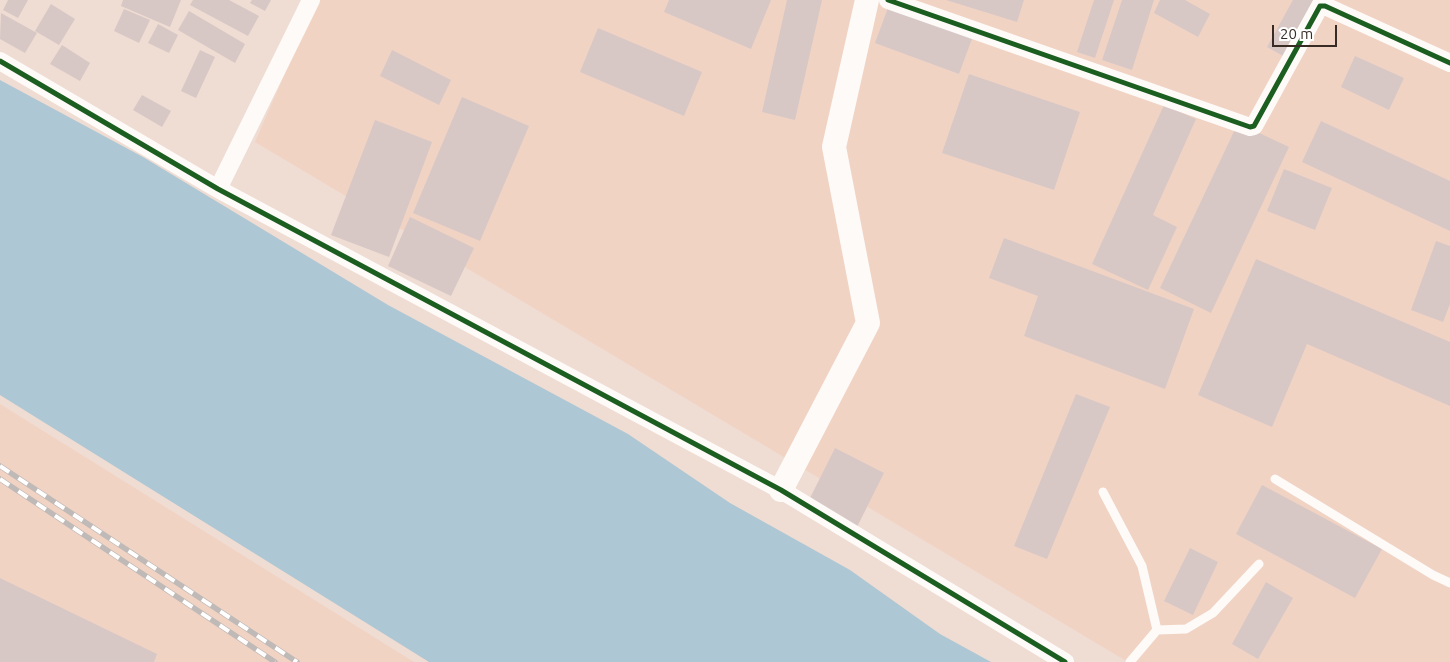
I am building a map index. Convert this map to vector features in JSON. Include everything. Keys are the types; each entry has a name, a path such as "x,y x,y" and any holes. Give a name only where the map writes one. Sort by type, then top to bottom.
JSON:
{"street":[{"path":"218,189 311,0"},
{"path":"781,490 868,323 834,147 867,0"},
{"path":"888,0 1250,127 1254,126 1320,6 1325,6 1450,63"},
{"path":"0,61 218,189 781,490 1065,662"}],"lane":[{"path":"1275,479 1433,575 1450,583"},
{"path":"1103,492 1142,566 1157,630"},
{"path":"1130,662 1157,630 1186,629 1213,613 1259,564"}],"shaded area":[{"path":"317,0 1450,0 1450,662 1128,662 255,142"},
{"path":"0,404 414,662 0,662"}],"water":[{"path":"0,80 143,157 388,305 628,434 730,503 850,570 940,634 991,662 429,662 0,395"}],"building":[{"path":"8,0 28,0 18,18 3,10"},
{"path":"123,0 181,0 170,27 121,6"},
{"path":"193,0 229,0 259,16 248,36 190,5"},
{"path":"252,0 271,0 265,11 250,3"},
{"path":"669,0 771,0 751,49 664,12"},
{"path":"787,0 822,0 795,120 762,112"},
{"path":"946,0 1024,0 1017,22"},
{"path":"1094,0 1114,0 1095,58 1077,52"},
{"path":"1122,0 1154,0 1132,70 1102,60"},
{"path":"1160,0 1185,0 1210,14 1198,37 1154,13"},
{"path":"1293,0 1314,0 1283,56 1267,47"},
{"path":"51,4 75,19 59,45 35,31"},
{"path":"889,5 973,36 959,74 875,43"},
{"path":"124,9 150,20 139,43 114,31"},
{"path":"189,11 245,44 235,63 178,30"},
{"path":"1,13 37,33 25,53 0,39"},
{"path":"158,24 178,35 169,53 148,43"},
{"path":"598,28 702,72 684,116 580,72"},
{"path":"62,45 90,63 80,81 50,64"},
{"path":"200,50 215,57 196,98 181,91"},
{"path":"392,50 451,80 439,105 380,76"},
{"path":"1355,56 1404,78 1389,110 1341,87"},
{"path":"969,74 1080,112 1054,190 942,153"},
{"path":"142,95 171,111 162,127 133,110"},
{"path":"462,97 529,126 480,241 413,213"},
{"path":"1164,105 1196,119 1153,215 1177,227 1148,290 1092,264"},
{"path":"375,120 432,142 389,257 331,235"},
{"path":"1321,121 1450,181 1450,231 1302,162"},
{"path":"1238,123 1289,147 1211,313 1160,288"},
{"path":"1284,169 1332,188 1315,230 1267,211"},
{"path":"410,217 474,248 451,296 388,266"},
{"path":"1004,238 1194,309 1165,389 1024,336 1038,296 989,278"},
{"path":"1436,241 1450,246 1450,304 1443,322 1411,310"},
{"path":"1256,259 1450,342 1450,406 1307,344 1272,427 1198,395"},
{"path":"1076,394 1110,407 1047,559 1014,546"},
{"path":"835,448 884,473 856,529 807,504"},
{"path":"1262,485 1382,549 1355,598 1236,534"},
{"path":"1190,548 1218,562 1193,615 1164,601"},
{"path":"0,578 157,654 154,662 0,662"},
{"path":"1266,582 1293,598 1258,659 1232,644"}],"railway":[{"path":"0,466 297,662"},
{"path":"0,479 275,662"}],"cycle path":[{"path":"888,0 1250,127 1254,126 1320,6 1325,6 1450,63"},
{"path":"0,61 218,189 781,490 1065,662"}]}
